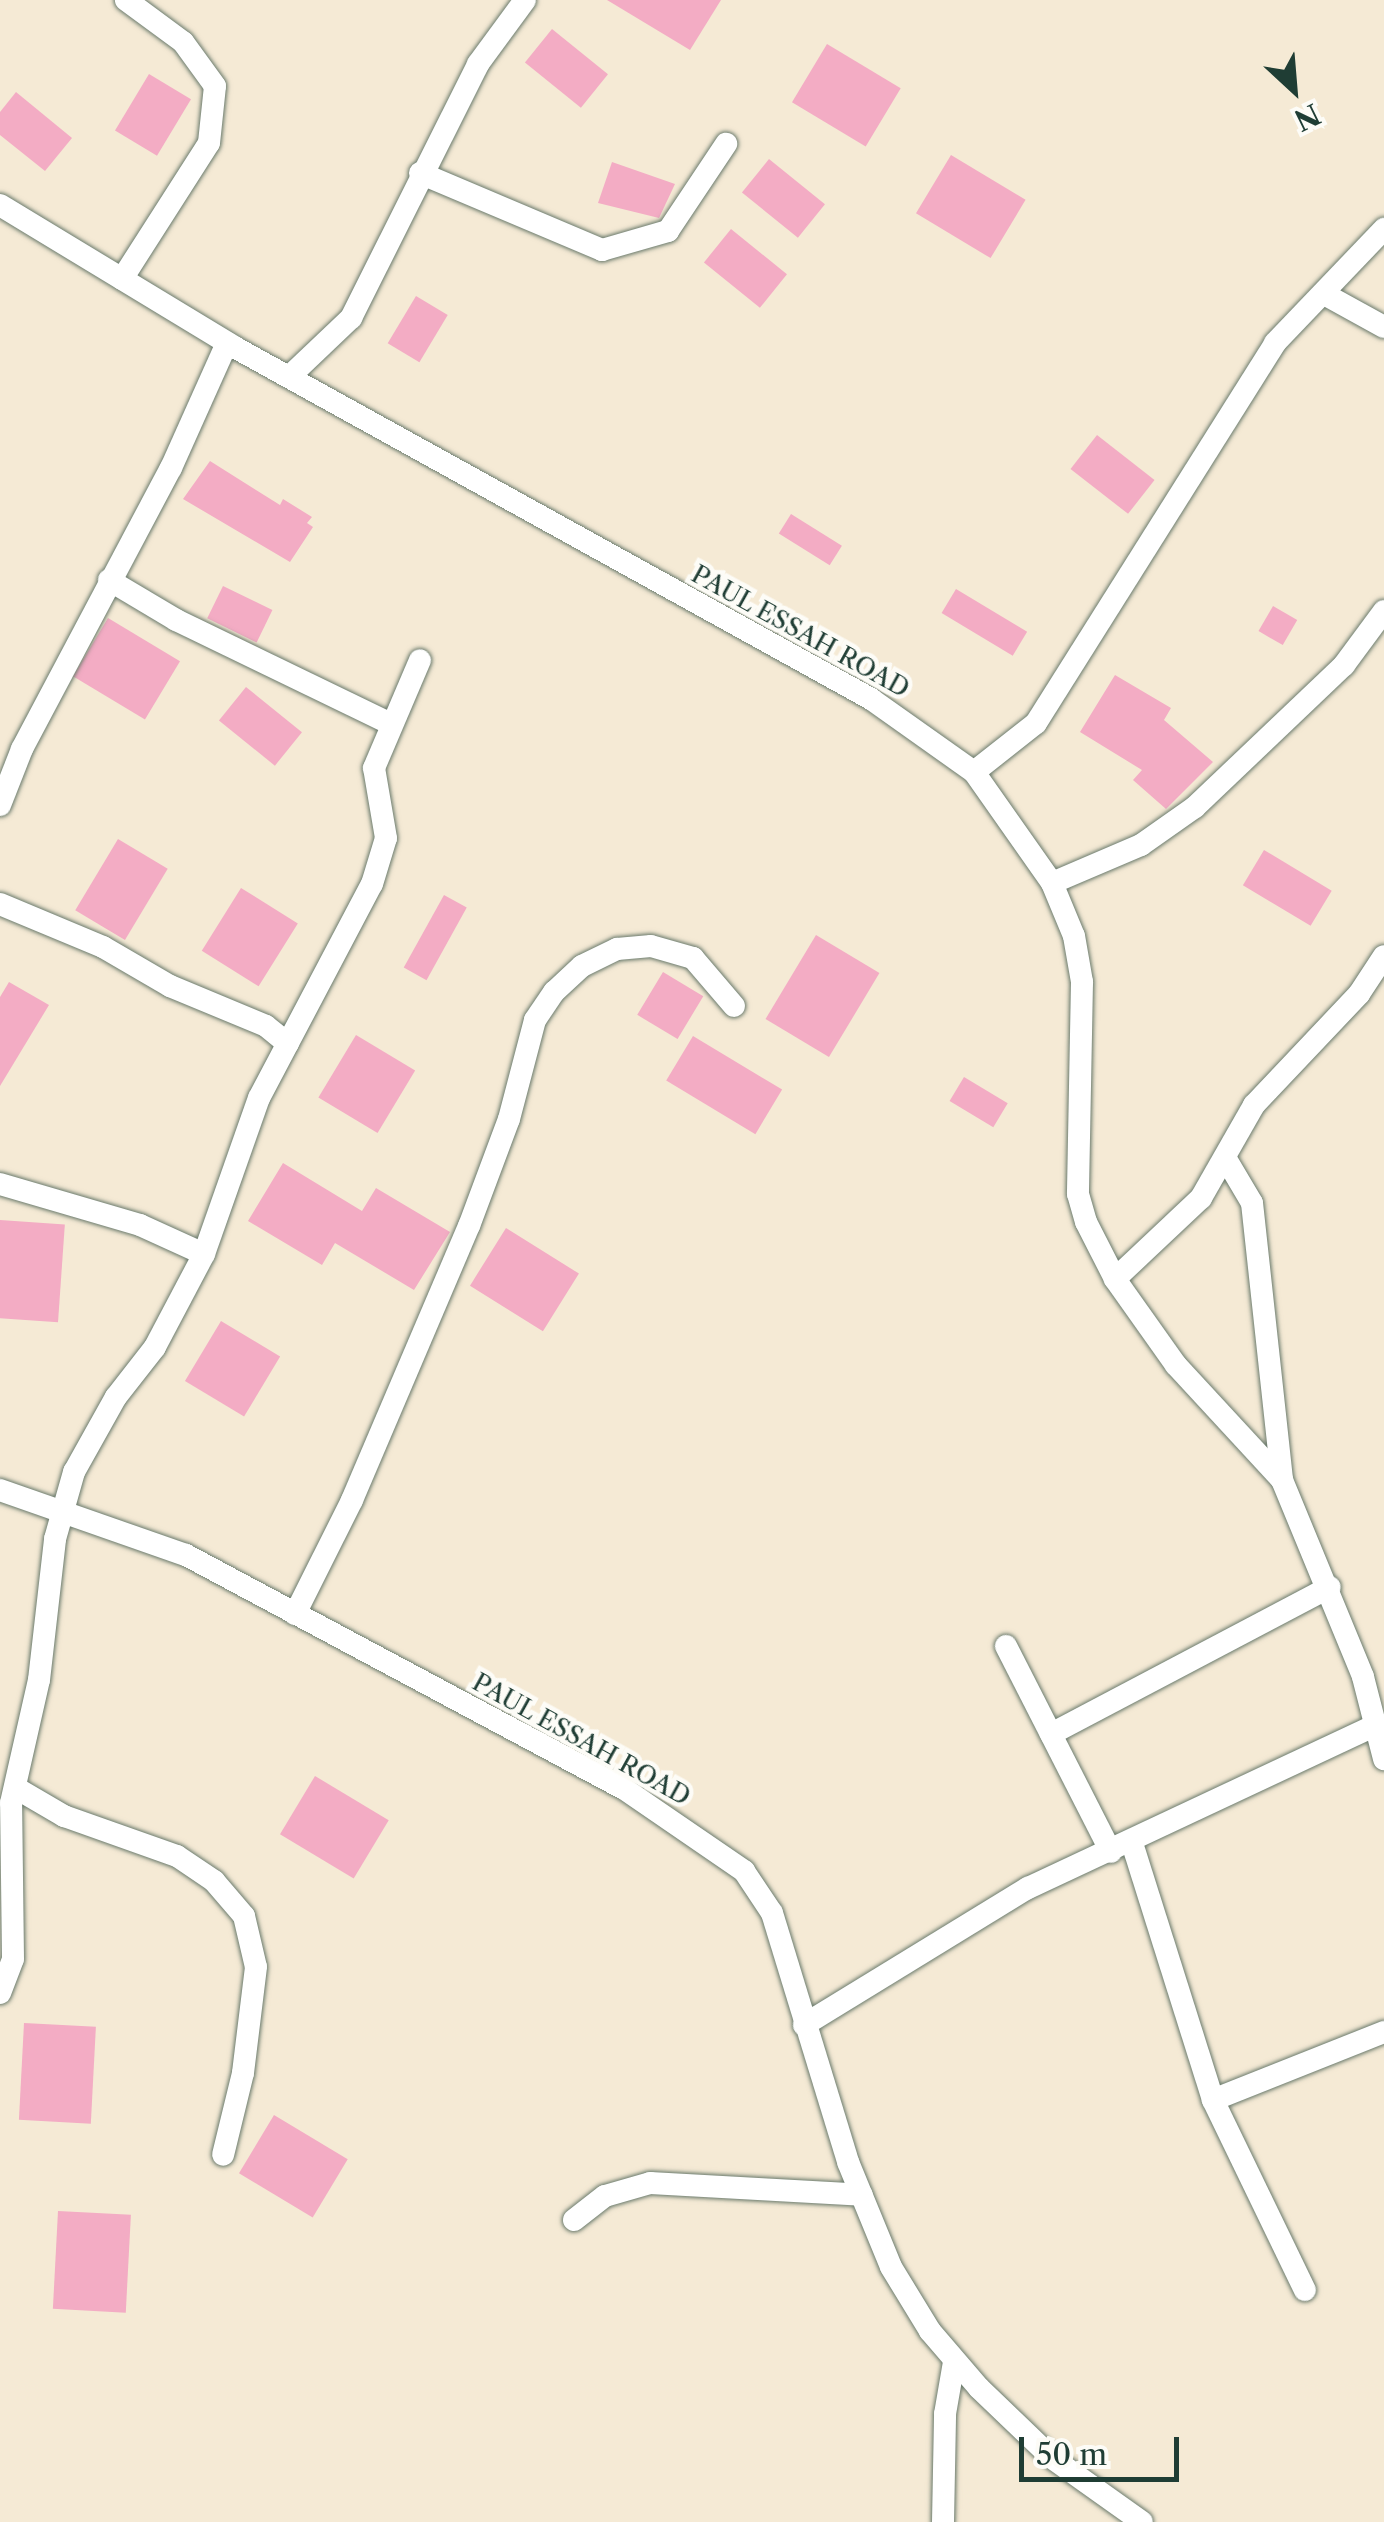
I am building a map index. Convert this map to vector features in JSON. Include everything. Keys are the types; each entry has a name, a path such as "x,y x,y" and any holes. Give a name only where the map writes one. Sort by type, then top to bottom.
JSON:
{"street":[{"path":"122,280 209,143 215,86 183,42 126,0"},
{"path":"289,378 351,318 420,173 478,64 525,0"},
{"path":"420,173 602,250 668,230 726,144"},
{"name":"PAUL ESSAH ROAD","path":"0,205 227,343 871,699 974,772 1052,883 1074,936 1082,982 1078,1194 1114,1280 1176,1366 1282,1480 1330,1588 1374,1673 1374,1726 1384,1758"},
{"path":"974,772 1036,723 1275,343 1384,229"},
{"path":"1324,294 1384,327"},
{"path":"0,805 11,745 171,468 227,343"},
{"path":"109,580 176,620 390,724"},
{"path":"1052,883 1141,845 1195,807 1344,665 1384,611"},
{"path":"0,1993 13,1958 16,1788 44,1652 55,1539 67,1511 74,1472 92,1436 155,1346 204,1254 258,1098 382,856 386,838 373,783 390,724 420,660"},
{"path":"0,904 103,946 170,986 266,1026 288,1044"},
{"path":"296,1614 352,1500 469,1226 509,1119 535,1020 554,992 582,966 617,949 651,946 693,958 734,1006"},
{"path":"1114,1280 1201,1198 1264,1092 1360,994 1384,956"},
{"path":"1226,1159 1252,1203 1282,1480"},
{"path":"0,1184 140,1226 204,1254"},
{"name":"PAUL ESSAH ROAD","path":"0,1490 186,1555 623,1788 744,1871 772,1913 804,2025 891,2267 954,2362 1052,2458 1142,2522"},
{"path":"1051,1734 1330,1588"},
{"path":"1006,1646 1051,1734 1122,1848 1213,2100 1305,2290"},
{"path":"804,2025 1028,1888 1122,1848 1374,1726"},
{"path":"16,1788 64,1816 177,1856 214,1881 244,1916 256,1967 243,2073 223,2155"},
{"path":"1213,2100 1384,2032"},
{"path":"574,2220 604,2196 650,2182 862,2195"},
{"path":"943,2522 945,2414 954,2362"}],"building":[{"path":"607,0 721,0 690,50"},
{"path":"552,29 608,74 581,108 525,62"},
{"path":"827,44 901,88 866,147 792,102"},
{"path":"149,74 191,99 157,156 115,131"},
{"path":"16,92 72,138 45,171 0,135 0,112"},
{"path":"951,155 1026,200 991,258 916,213"},
{"path":"769,159 825,204 798,238 742,192"},
{"path":"612,162 675,184 659,218 598,203"},
{"path":"731,229 787,274 760,308 704,262"},
{"path":"416,296 448,315 419,362 388,343"},
{"path":"1097,435 1155,480 1128,514 1071,469"},
{"path":"210,461 280,505 283,499 312,517 307,523 313,527 290,562 183,499"},
{"path":"791,514 842,546 830,565 779,534"},
{"path":"223,586 272,610 257,642 207,618"},
{"path":"956,589 1027,632 1013,656 942,613"},
{"path":"1273,606 1297,620 1283,645 1258,631"},
{"path":"108,618 180,661 145,720 73,676"},
{"path":"1115,675 1171,708 1164,720 1213,762 1166,809 1133,780 1142,770 1080,732"},
{"path":"246,687 302,732 275,766 219,720"},
{"path":"118,839 168,869 125,940 75,910"},
{"path":"1264,850 1332,891 1311,926 1243,885"},
{"path":"241,888 298,924 259,986 202,951"},
{"path":"444,895 467,908 427,980 404,968"},
{"path":"816,935 879,973 829,1057 766,1019"},
{"path":"663,972 703,996 678,1039 637,1015"},
{"path":"9,982 49,1005 0,1086 0,997"},
{"path":"356,1035 415,1071 378,1133 318,1098"},
{"path":"693,1036 782,1090 755,1134 666,1081"},
{"path":"964,1077 1008,1103 993,1127 950,1101"},
{"path":"283,1163 362,1211 376,1188 450,1232 414,1290 335,1243 322,1265 248,1221"},
{"path":"0,1220 65,1225 58,1322 0,1318"},
{"path":"506,1228 579,1274 543,1331 470,1286"},
{"path":"221,1321 280,1357 244,1417 185,1381"},
{"path":"315,1776 389,1820 354,1879 280,1834"},
{"path":"24,2023 96,2027 91,2124 19,2120"},
{"path":"274,2115 348,2159 313,2218 239,2173"},
{"path":"58,2211 131,2215 126,2313 53,2309"}]}
